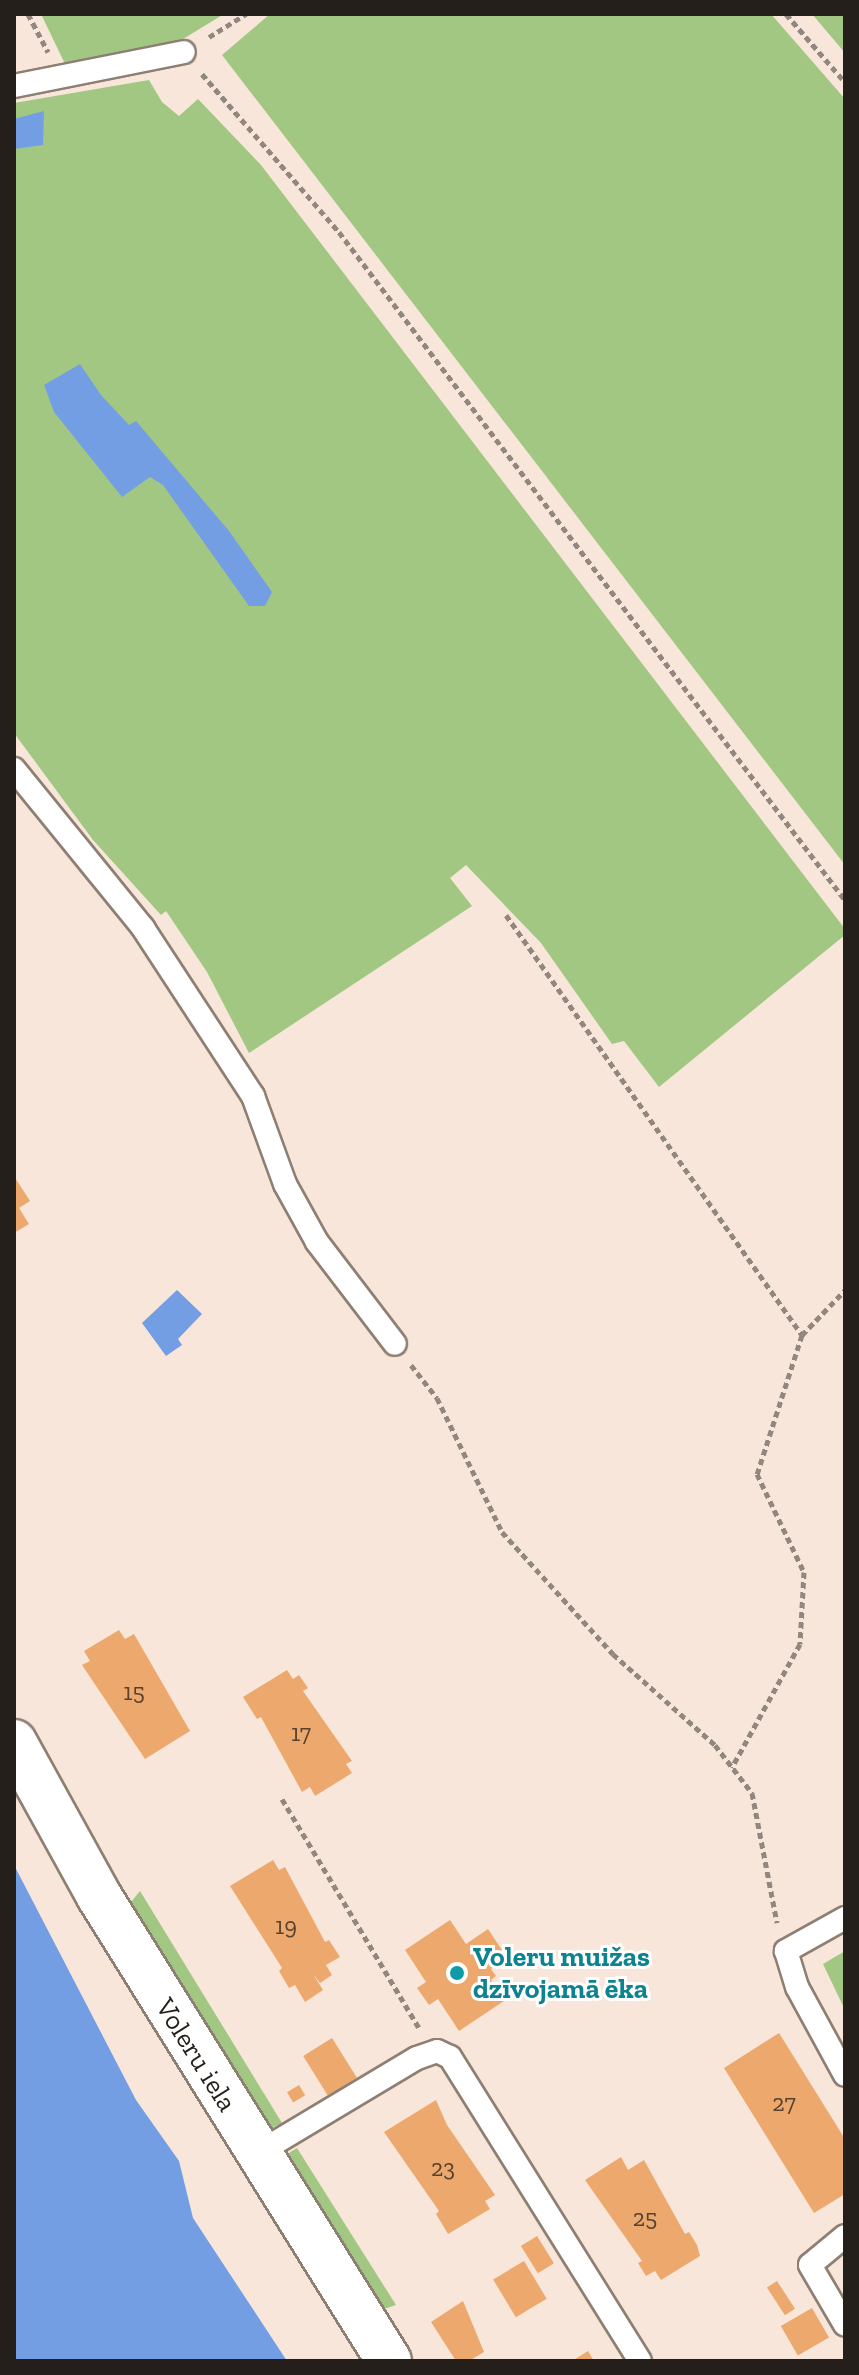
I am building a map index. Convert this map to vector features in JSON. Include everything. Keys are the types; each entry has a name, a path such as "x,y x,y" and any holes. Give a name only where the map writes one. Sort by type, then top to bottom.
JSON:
{"street":[{"name":"Voleru iela","path":"14,1742 99,1896 389,2361"}],"lane":[{"path":"14,86 184,52"},
{"path":"14,769 143,928 253,1096 285,1184 317,1242 395,1344"},
{"path":"845,1918 786,1951 797,1987 845,2075"},
{"path":"258,2153 437,2051 461,2070 640,2361"},
{"path":"845,2236 810,2265 845,2325"}],"path":[{"path":"246,14 184,52 339,232 845,900"},
{"path":"786,14 845,82"},
{"path":"506,915 802,1335"},
{"path":"732,1767 800,1644 804,1572 757,1474 802,1335 845,1290"},
{"path":"395,1344 437,1398 502,1532 613,1654 715,1745 752,1793 769,1899 786,1951"},
{"path":"282,1799 370,1941 400,2003 437,2051"}],"green space":[{"path":"41,14 224,14 183,39 67,68"},
{"path":"270,14 771,14 845,99 845,865 222,55"},
{"path":"812,14 845,14 845,53"},
{"path":"149,80 162,102 179,116 198,99 261,165 845,929 845,935 659,1087 624,1041 612,1044 541,943 466,865 450,878 472,906 249,1053 207,972 166,911 161,915 93,840 14,733 14,103"},
{"path":"140,1891 282,2123 271,2128 259,2123 126,1908"},
{"path":"845,1951 845,2010 823,1964"},
{"path":"297,2148 396,2305 384,2309 373,2302 289,2167 289,2153"}],"water":[{"path":"44,111 43,145 14,149 14,119"},
{"path":"80,364 101,395 129,425 136,421 229,531 272,592 265,606 249,606 163,485 150,477 122,497 54,412 44,385"},
{"path":"177,1290 202,1314 178,1339 182,1345 166,1356 142,1323"},
{"path":"14,1865 136,2100 179,2161 193,2218 287,2361 14,2361"}],"building":[{"path":"14,1176 30,1201 19,1208 29,1224 14,1233"},
{"path":"119,1630 125,1639 134,1634 190,1731 145,1759 82,1665 90,1661 84,1651"},
{"path":"287,1670 293,1679 299,1675 308,1688 303,1691 352,1761 346,1764 352,1773 315,1796 310,1787 302,1792 261,1717 257,1719 243,1697"},
{"path":"273,1860 279,1870 285,1867 325,1942 329,1940 340,1957 326,1965 332,1975 320,1983 313,1974 323,1990 305,2002 295,1985 289,1988 279,1971 282,1968 230,1886"},
{"name":"Voleru muižas dzīvojamā ēka","path":"450,1920 466,1944 488,1929 508,1959 491,1969 496,1976 491,1980 504,2001 459,2031 438,1999 429,2005 417,1988 426,1982 405,1950"},
{"path":"779,2033 845,2139 845,2194 814,2213 724,2068"},
{"path":"332,2038 357,2078 328,2096 303,2056"},
{"path":"299,2085 305,2095 293,2102 287,2092"},
{"path":"436,2100 447,2125 495,2195 485,2201 490,2209 448,2234 436,2214 439,2211 384,2132"},
{"path":"621,2157 628,2170 644,2160 685,2234 689,2232 697,2245 700,2256 661,2280 655,2271 646,2276 638,2263 642,2261 585,2180"},
{"path":"537,2236 554,2263 538,2273 521,2246"},
{"path":"524,2261 547,2299 516,2317 493,2280"},
{"path":"777,2281 795,2309 785,2315 767,2288"},
{"path":"463,2301 484,2352 469,2361 456,2361 431,2322"},
{"path":"812,2308 829,2337 798,2355 781,2326"},
{"path":"588,2351 594,2361 572,2361"}],"place":[{"name":"Voleru muižas dzīvojamā ēka","path":"457,1973"}]}
